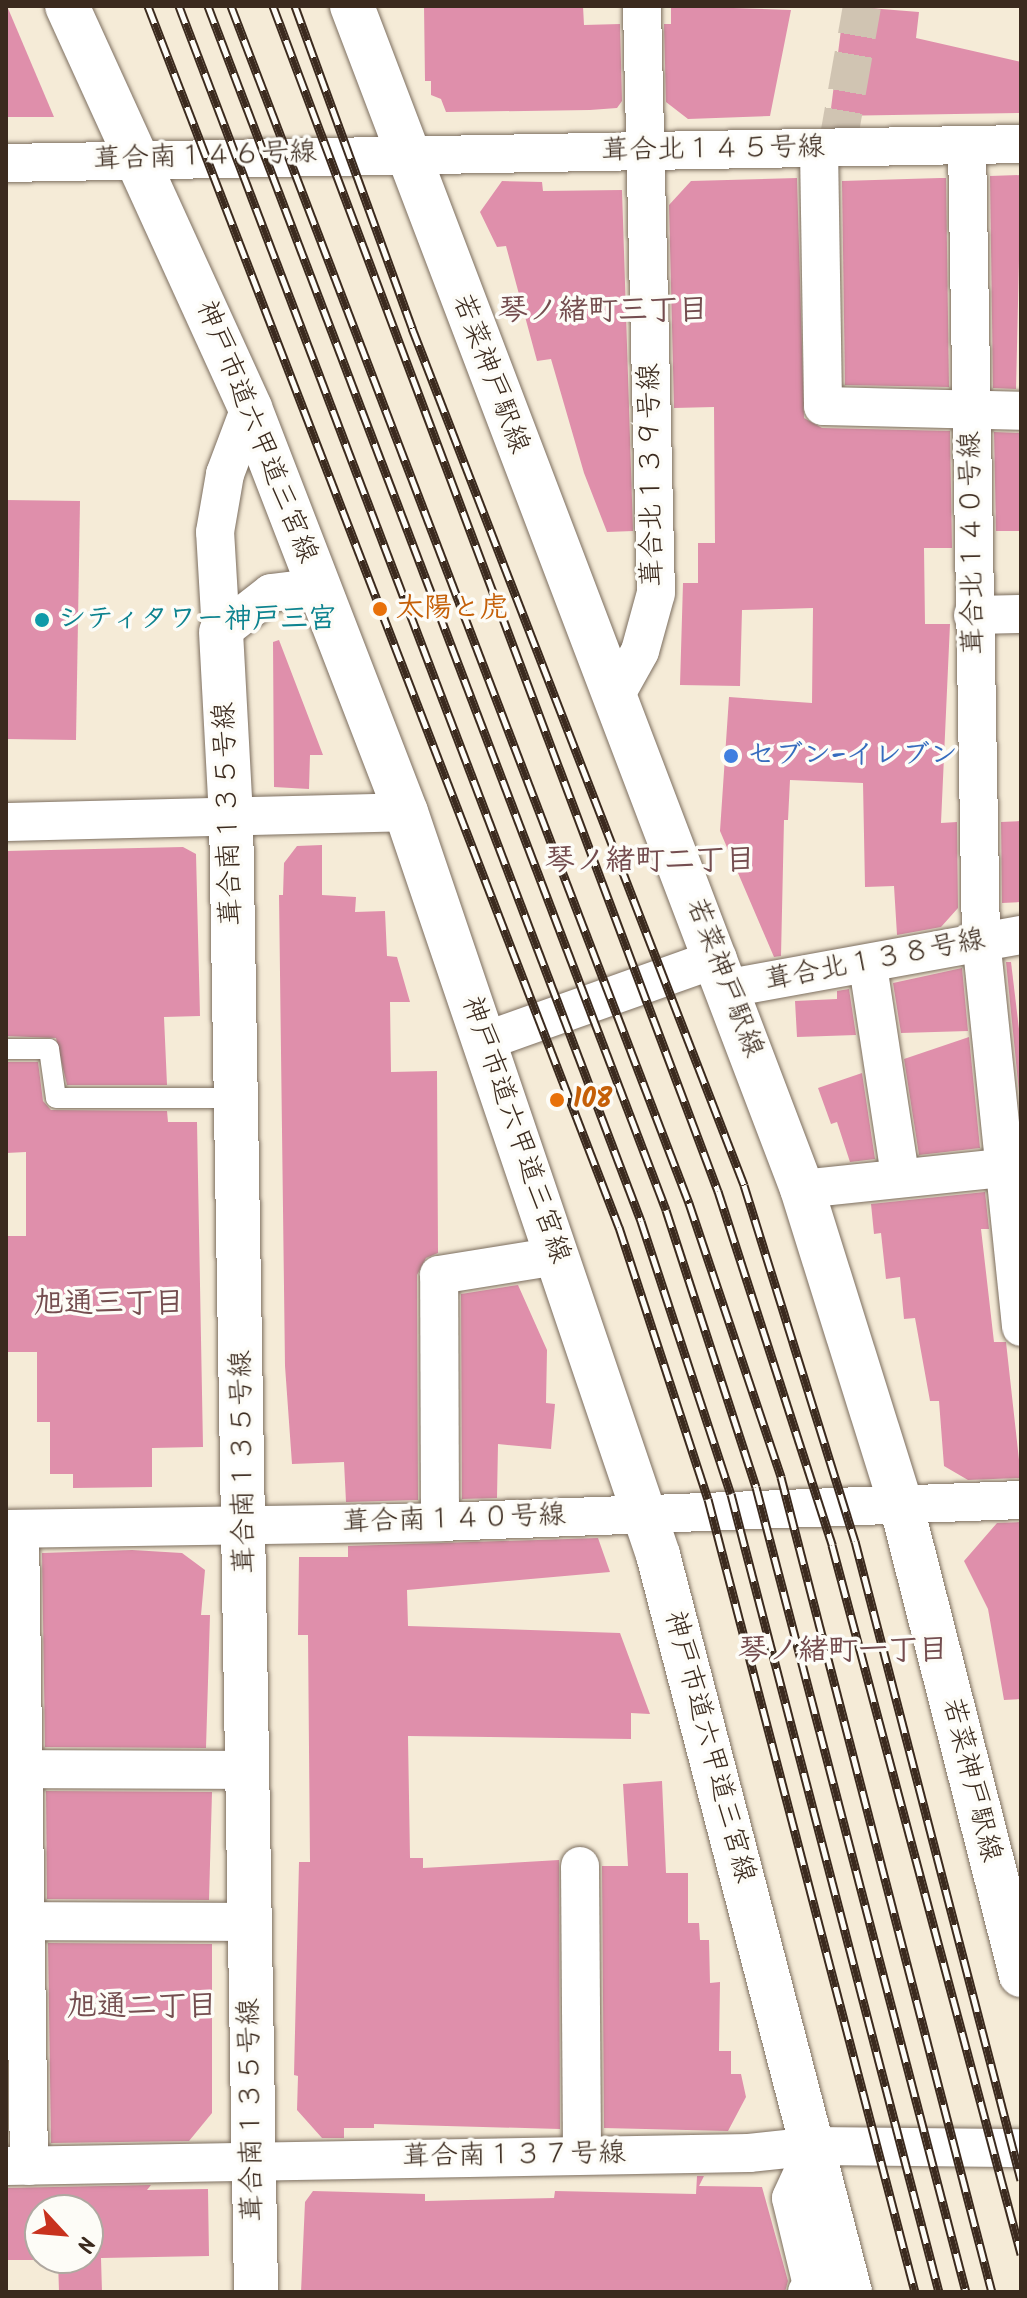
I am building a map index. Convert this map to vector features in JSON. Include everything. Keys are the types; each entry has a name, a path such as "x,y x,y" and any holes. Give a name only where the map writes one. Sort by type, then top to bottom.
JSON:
{"street":[{"name":"神戸市道六甲道三宮線","path":"67,6 140,158 250,408 406,812 485,1041 645,1513 815,2146 850,2292"},
{"name":"若菜神戸駅線","path":"352,6 405,152 723,973 802,1189 902,1508 1021,1975"},
{"name":"葺合北１３９号線","path":"615,696 640,651 656,593 642,6"},
{"name":"葺合北１４５号線","path":"405,152 644,153 1021,144"},
{"name":"葺合北１４０号線","path":"967,146 981,939 1012,1167 1021,1327"},
{"path":"819,148 823,406 1021,411"},
{"name":"葺合南１４６号線","path":"6,163 405,152"},
{"name":"葺合南１３５号線","path":"250,408 225,474 215,532 231,815 245,1527 247,1922 256,2292"},
{"path":"221,632 271,593 320,587"},
{"path":"973,615 1021,614"},
{"path":"6,822 406,812"},
{"name":"葺合北１３８号線","path":"485,1041 723,973 868,966 981,939 1021,935"},
{"path":"868,966 900,1176"},
{"path":"802,1189 900,1176 1012,1167"},
{"path":"440,1522 439,1275 558,1256"},
{"name":"葺合南１４０号線","path":"13,1529 440,1522 645,1513 902,1508 1021,1500"},
{"path":"13,1529 18,2166"},
{"path":"15,1769 247,1770"},
{"path":"580,1866 582,2155"},
{"path":"17,1921 247,1922"},
{"path":"807,2292 812,2285 791,2198 815,2146"},
{"name":"葺合南１３７号線","path":"18,2166 582,2155 815,2146 1021,2148"}],"lane":[{"path":"6,1049 49,1049 56,1098 237,1098"}],"building":[{"path":"7,6 54,117 6,117"},
{"path":"424,6 583,6 584,25 620,24 622,101 617,108 590,110 446,112 441,99 431,95 431,81 425,81"},
{"path":"671,6 791,10 770,116 688,119 666,102 664,24 671,24"},
{"path":"844,6 919,12 916,38 1021,62 1021,113 830,116"},
{"path":"1021,175 1016,389 993,388 990,176"},
{"path":"797,178 804,418 822,428 950,431 952,548 924,548 925,624 950,624 941,823 957,822 958,908 941,927 897,935 894,886 865,887 863,783 790,780 788,820 784,820 781,956 774,957 720,831 729,697 812,703 813,608 742,610 740,686 680,685 683,583 698,583 698,543 715,543 714,407 674,408 669,205 691,181"},
{"path":"946,178 949,387 845,385 842,181"},
{"path":"502,181 542,182 543,191 622,190 633,531 607,532 584,473 551,359 537,361 506,246 497,247 480,212"},
{"path":"994,432 1021,433 1021,531 996,531"},
{"name":"シティタワー神戸三宮","path":"6,500 80,501 76,740 6,739"},
{"path":"279,640 323,755 310,755 309,789 274,787 273,642"},
{"path":"1021,821 1021,902 1002,903 1001,822"},
{"path":"322,845 322,895 356,897 355,912 385,911 387,956 397,957 410,1002 390,1002 391,1072 437,1071 438,1253 426,1258 417,1275 418,1500 346,1502 344,1462 292,1464 285,1366 279,895 283,895 284,863 297,846"},
{"path":"183,847 196,854 200,1016 164,1017 167,1085 67,1085 56,1038 6,1036 6,851"},
{"path":"1006,962 1011,962 1021,1046 1021,1112"},
{"path":"962,968 968,1031 901,1033 893,983"},
{"path":"849,989 856,1035 797,1037 795,1001 837,999 837,991"},
{"path":"969,1037 980,1148 919,1155 904,1059"},
{"path":"6,1062 38,1062 43,1101 51,1110 167,1111 168,1122 197,1122 203,1447 152,1448 152,1487 73,1488 73,1474 50,1474 50,1422 37,1422 37,1352 6,1352 6,1236 26,1236 26,1152 6,1153"},
{"path":"862,1073 875,1159 850,1162 837,1122 831,1124 818,1088"},
{"path":"985,1192 989,1229 981,1229 994,1342 1006,1342 1021,1478 968,1480 944,1466 939,1401 930,1401 915,1318 904,1319 900,1277 886,1279 881,1233 874,1234 871,1204"},
{"path":"518,1285 547,1350 546,1403 555,1404 551,1449 498,1444 497,1498 462,1499 461,1294"},
{"path":"1021,1522 1021,1699 1004,1700 988,1609 964,1561 997,1523"},
{"path":"598,1538 610,1572 407,1590 408,1626 620,1633 650,1714 631,1713 631,1739 408,1736 410,1858 423,1858 423,1868 559,1860 560,2129 374,2124 374,2128 344,2128 344,2138 322,2138 297,2110 298,2076 294,2075 299,1862 310,1862 308,1635 298,1635 299,1557 348,1557 348,1546"},
{"path":"132,1550 182,1553 205,1570 201,1615 210,1615 206,1748 45,1747 42,1553"},
{"path":"662,1781 666,1873 688,1873 688,1923 699,1923 700,1940 709,1940 710,1983 720,1982 719,2051 731,2051 731,2074 741,2074 746,2097 728,2131 604,2128 602,1866 628,1866 623,1784"},
{"path":"46,1791 212,1792 209,1900 47,1899"},
{"path":"48,1943 212,1944 212,2113 189,2141 51,2143"},
{"path":"697,2176 704,2176 699,2186 762,2187 788,2281 785,2292 301,2292 305,2202 313,2191 425,2194 425,2201 554,2198 555,2191 696,2194"},
{"path":"151,2185 147,2190 208,2189 209,2256 104,2258 104,2194 24,2194 24,2260 6,2260 6,2188"},
{"path":"58,2274 101,2274 102,2292 59,2292"}],"tunnel":[{"path":"837,148 862,6"}],"railway":[{"path":"148,6 619,1227 708,1499 915,2292"},
{"path":"179,6 641,1221 731,1494 939,2292"},
{"path":"208,6 666,1210 756,1487 966,2292"},
{"path":"231,6 689,1203 781,1477 992,2292"},
{"path":"273,6 718,1191 832,1545 1021,2254"},
{"path":"295,6 412,328 744,1185 855,1541 1021,2180"}],"place":[{"name":"太陽と虎","path":"380,609"},
{"name":"シティタワー神戸三宮","path":"42,620"},
{"name":"セブン-イレブン","path":"731,756"},
{"name":"108","path":"557,1100"}],"district":[{"name":"琴ノ緒町三丁目","path":"603,311"},
{"name":"琴ノ緒町二丁目","path":"650,861"},
{"name":"旭通三丁目","path":"109,1304"},
{"name":"琴ノ緒町一丁目","path":"843,1651"},
{"name":"旭通二丁目","path":"142,2007"}]}
